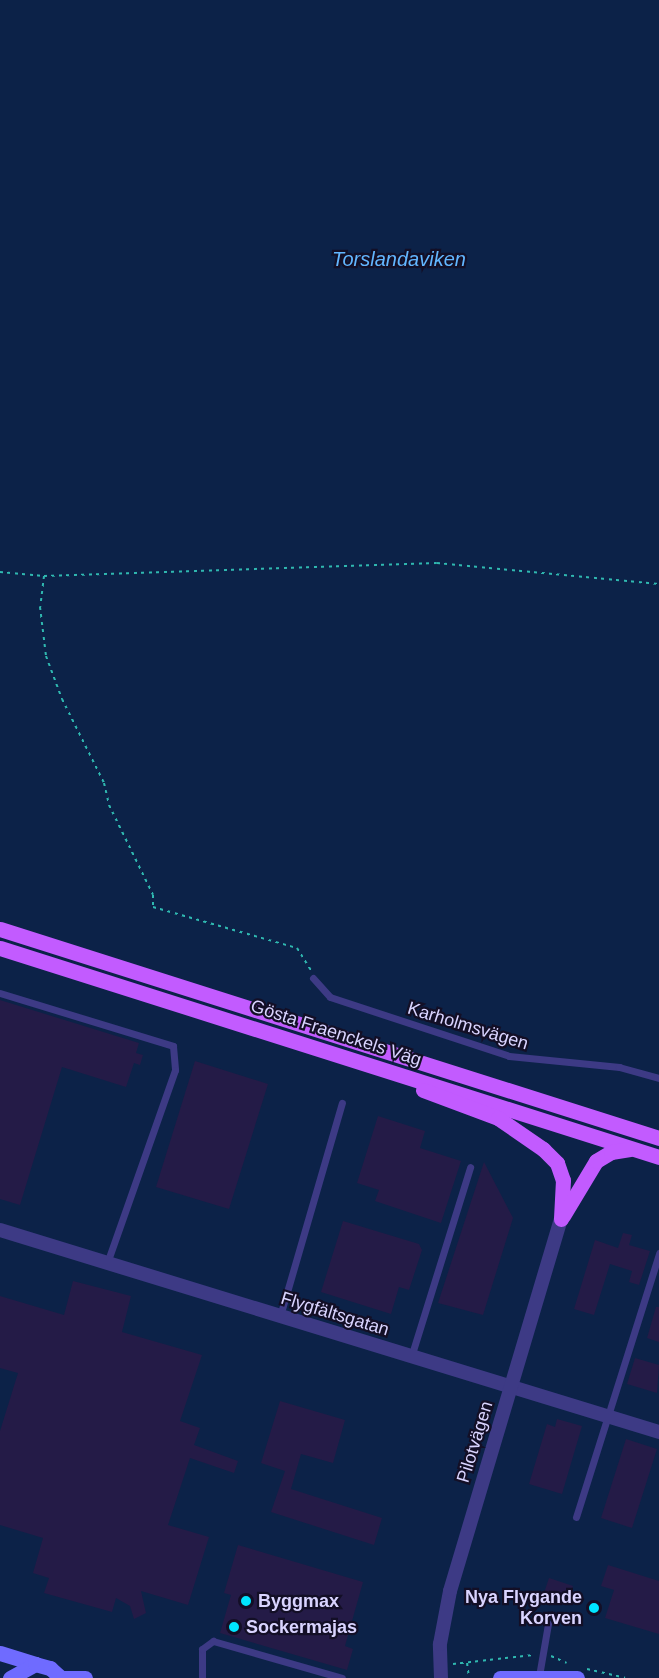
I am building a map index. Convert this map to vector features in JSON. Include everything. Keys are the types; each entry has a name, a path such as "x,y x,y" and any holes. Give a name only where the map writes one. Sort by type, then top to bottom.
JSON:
{"main road":[{"name":"Gösta Fraenckels Väg","path":"0,929 659,1138"},
{"name":"Gösta Fraenckels Väg","path":"0,948 659,1157"},
{"path":"397,1075 431,1094 498,1118 543,1149 560,1171 561,1219"},
{"path":"561,1219 596,1161 611,1152 636,1149"}],"street":[{"name":"Pilotvägen","path":"441,1678 440,1644 447,1599 561,1219"},
{"name":"Flygfältsgatan","path":"0,1230 659,1432"},
{"path":"0,1653 50,1668 62,1678 85,1678"},
{"path":"10,1678 35,1664"},
{"path":"0,1674 3,1678"},
{"path":"500,1678 539,1676 577,1678"}],"lane":[{"name":"Karholmsvägen","path":"314,978 330,998 509,1056 619,1067 659,1078"},
{"path":"0,993 173,1046 175,1070 106,1263"},
{"path":"280,1316 342,1103"},
{"path":"411,1357 470,1167"},
{"path":"576,1517 659,1253"},
{"path":"539,1676 540,1655 548,1624"},
{"path":"202,1678 202,1649 213,1641 342,1678"}],"path":[{"path":"0,572 44,576 436,562 659,584"},
{"path":"44,576 40,608 46,656 62,699 104,783 109,805 153,895 153,907 297,948 307,959 314,978"},
{"path":"469,1678 467,1662 540,1655"}],"water":[{"name":"Torslandaviken","path":"0,0 659,0 659,1678 0,1678"}],"building":[{"path":"0,1000 139,1043 136,1053 143,1055 140,1065 134,1063 126,1087 62,1067 20,1205 0,1199"},
{"path":"195,1061 268,1084 229,1209 156,1187"},
{"path":"378,1116 425,1131 420,1148 461,1161 441,1223 375,1201 379,1190 357,1183"},
{"path":"484,1162 513,1218 483,1315 438,1303"},
{"path":"343,1221 419,1244 422,1250 409,1290 399,1287 391,1314 321,1292"},
{"path":"623,1233 632,1235 629,1245 650,1251 639,1285 629,1282 632,1271 610,1264 594,1315 574,1309 595,1240 618,1248"},
{"path":"73,1281 131,1296 122,1332 202,1355 180,1421 200,1428 194,1445 238,1461 234,1473 190,1458 168,1525 209,1537 188,1605 141,1591 146,1613 134,1619 130,1606 116,1598 112,1612 44,1593 49,1578 33,1573 43,1538 0,1525 0,1431 18,1373 0,1368 0,1296 64,1315"},
{"path":"656,1307 659,1307 659,1342 647,1338"},
{"path":"635,1358 659,1365 657,1393 627,1384"},
{"path":"280,1401 345,1420 333,1463 301,1454 291,1489 382,1518 374,1545 271,1512 285,1471 261,1463"},
{"path":"557,1419 582,1426 562,1494 529,1484 547,1424 555,1427"},
{"path":"626,1439 657,1449 632,1528 601,1518"},
{"path":"238,1545 363,1582 345,1646 353,1649 347,1670 220,1633 231,1595 224,1593"},
{"path":"608,1565 659,1581 659,1634 605,1618 614,1590 601,1586"},
{"path":"549,1578 573,1586 567,1604 543,1596"}],"place":[{"name":"Byggmax","path":"246,1601"},
{"name":"Nya Flygande Korven","path":"594,1608"},
{"name":"Sockermajas","path":"234,1627"}]}
